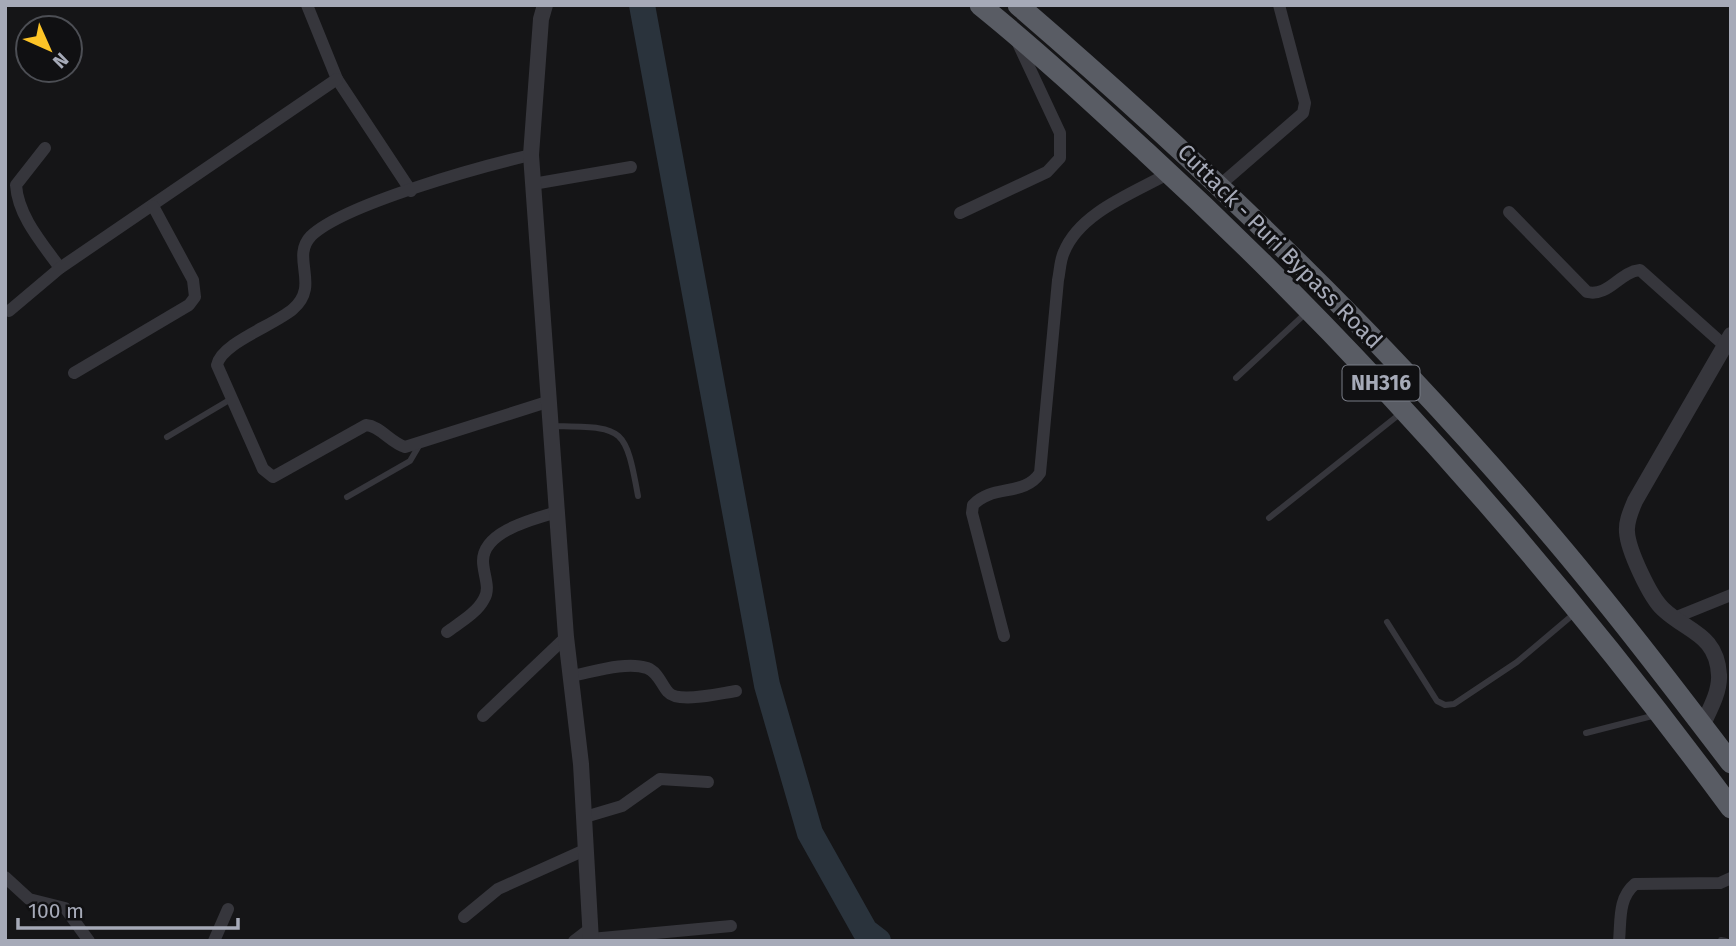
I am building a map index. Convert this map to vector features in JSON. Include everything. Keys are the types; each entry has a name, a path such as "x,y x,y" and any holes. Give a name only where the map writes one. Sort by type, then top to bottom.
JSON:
{"highway":[{"name":"Cuttack - Puri Bypass Road","path":"979,5 1169,173 1310,309 1405,409 1580,610 1731,808"},
{"name":"Cuttack - Puri Bypass Road","path":"1018,5 1220,185 1389,358 1542,525 1731,763"}],"street":[{"path":"307,5 337,79 411,191"},
{"path":"545,5 541,19 531,155 566,637 585,817 591,936"},
{"path":"1220,185 1303,113 1305,103 1279,5"},
{"path":"960,213 1047,172 1060,158 1060,133 1013,33"},
{"path":"9,311 60,268 337,79"},
{"path":"45,148 16,185 17,197 37,236 60,268"},
{"path":"531,155 478,167 411,191 348,216 310,237 303,256 307,287 304,296 295,308 227,349 218,360 218,371 262,469 269,476 278,475 366,425 377,428 391,442 405,447 547,402"},
{"path":"533,184 631,167"},
{"path":"1004,636 972,513 973,505 988,493 1024,488 1040,473 1058,279 1063,252 1077,231 1093,217 1169,173"},
{"path":"74,373 189,305 195,297 192,280 153,206"},
{"path":"1510,212 1587,292 1596,294 1606,290 1631,271 1640,270 1728,341 1628,519 1630,546 1651,594 1674,618 1696,630 1708,642 1725,674 1702,726"},
{"path":"447,632 480,606 486,596 483,559 490,544 527,522 557,512"},
{"path":"1674,618 1731,595"},
{"path":"483,716 566,637"},
{"path":"571,676 633,666 648,668 657,675 668,692 681,699 736,691"},
{"path":"585,817 622,806 647,785 660,779 708,782"},
{"path":"464,917 498,889 587,849"},
{"path":"5,877 29,899 54,903 65,908 89,941"},
{"path":"1619,941 1622,902 1627,891 1635,884 1720,884 1731,878"},
{"path":"215,941 228,909"},
{"path":"575,941 591,936 731,926"}],"lane":[{"path":"1236,378 1310,309"},
{"path":"167,437 231,399"},
{"path":"1269,518 1405,409"},
{"path":"550,426 598,427 612,429 620,435 631,454 638,496"},
{"path":"347,497 410,461 420,444"},
{"path":"1387,622 1437,701 1445,705 1454,704 1517,662 1580,610"},
{"path":"1586,733 1661,713"}],"waterway":[{"path":"642,5 767,685 810,833 865,931 878,941"}]}
